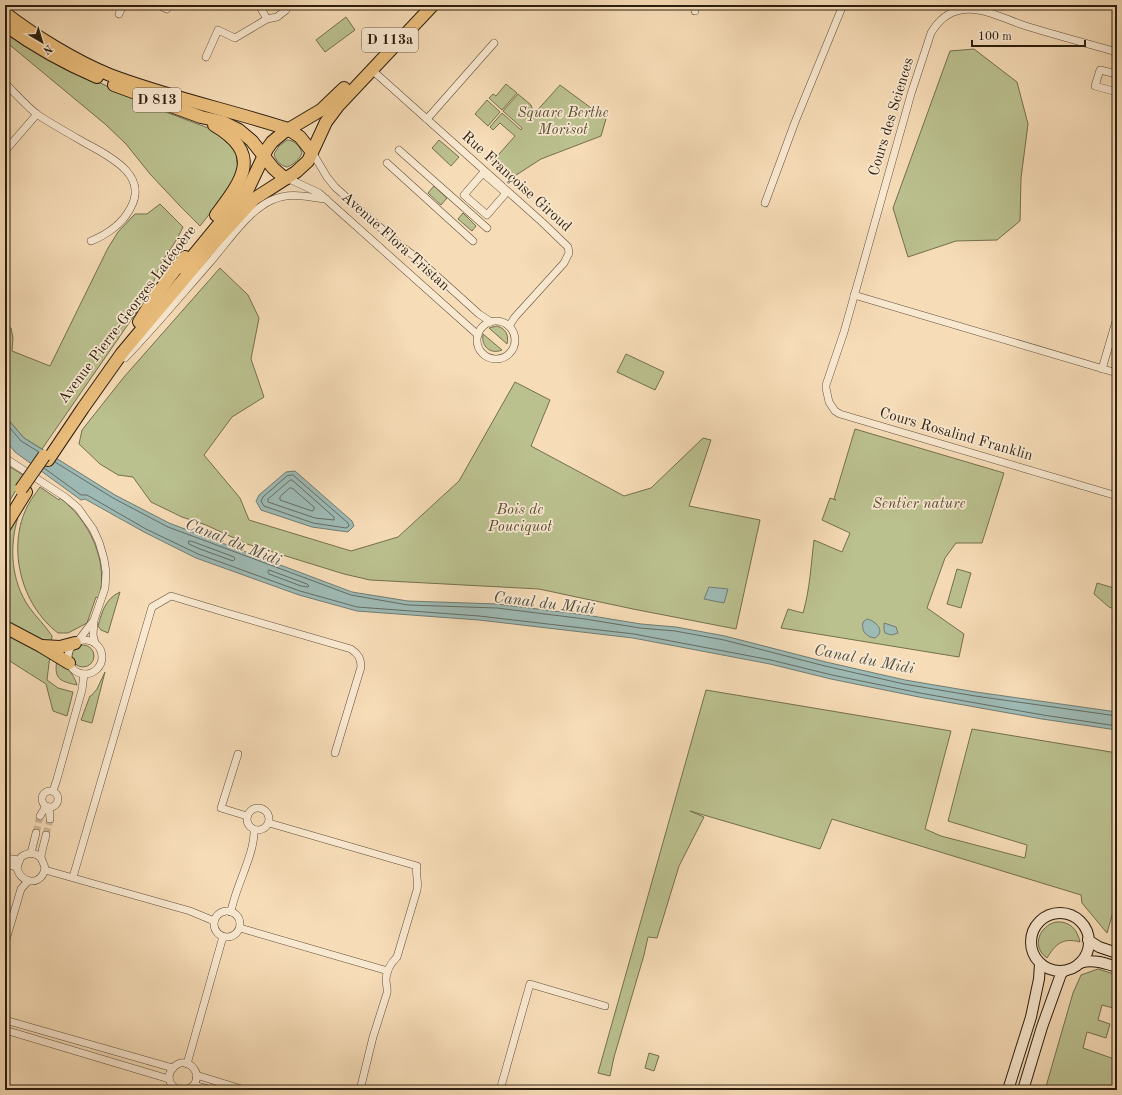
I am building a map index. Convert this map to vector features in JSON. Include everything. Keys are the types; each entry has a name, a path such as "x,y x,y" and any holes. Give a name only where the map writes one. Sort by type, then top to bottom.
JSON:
{"main road":[{"name":"D 113a","path":"288,129 321,110 329,103 423,5"},
{"name":"D 113a","path":"312,152 330,116 433,5"},
{"name":"D 813","path":"5,13 27,31 90,66 199,104 288,129 300,136 312,152"},
{"name":"D 813","path":"5,25 51,56 76,68 112,84 201,117 224,122 239,130 252,141 264,155 272,168 287,178"},
{"path":"140,322 154,298 234,191 244,172 242,154 237,142 226,132 201,117"},
{"path":"264,155 276,139 288,129"},
{"path":"287,178 304,165 312,152"},
{"name":"Avenue Pierre-Georges Latécoère","path":"5,515 24,491 94,382 140,322 248,189 264,155"},
{"name":"Avenue Pierre-Georges Latécoère","path":"65,429 122,353 243,210 262,194 287,178"},
{"name":"Avenue Pierre-Georges Latécoère","path":"5,526 24,491"},
{"path":"5,627 41,646 69,664"},
{"path":"41,646 60,647 76,642"}],"street":[{"path":"119,14 123,5"},
{"path":"158,5 167,9"},
{"path":"259,5 267,19"},
{"path":"206,57 218,30 235,38 267,19 277,18 286,10 287,5"},
{"path":"765,203 795,122 843,5"},
{"name":"Cours des Sciences","path":"829,402 826,388 844,332 911,94 931,33 936,24 952,13 972,9 1117,52"},
{"path":"427,119 494,43"},
{"name":"Rue Françoise Giroud","path":"372,70 568,247 569,253 564,263 515,317 509,326"},
{"path":"1117,74 1100,70 1095,86 1117,92"},
{"path":"5,83 37,114 112,158 120,164 131,179 134,186 134,200 126,216 112,229 99,238 91,241"},
{"path":"5,151 37,114"},
{"path":"399,150 487,228"},
{"name":"Avenue Flora Tristan","path":"312,152 335,187 479,314 491,322"},
{"path":"387,163 473,241"},
{"path":"484,173 506,193 487,215 464,195 484,173"},
{"name":"Avenue Flora Tristan","path":"287,178 319,193 478,335"},
{"name":"Avenue Pierre-Georges Latécoère","path":"101,383 154,327 236,231 258,210 273,200 288,196 300,195 326,199"},
{"path":"854,294 1117,373"},
{"path":"1102,369 1117,318"},
{"path":"499,321 509,326 515,336 513,347 507,355 499,358 491,358 482,352 478,344 478,335 485,325 491,322 499,321"},
{"name":"Cours Rosalind Franklin","path":"829,402 835,411 846,416 1117,496"},
{"path":"5,458 71,502 84,516 93,529 104,559 106,572 105,588 94,620 93,635 95,642 101,651 101,662 95,671 84,674 75,671 69,664 68,652 94,620"},
{"path":"72,877 152,607 171,596 350,649 356,653 361,660 361,667 335,753"},
{"path":"76,642 84,639 95,642"},
{"path":"53,790 82,690 84,674"},
{"path":"238,754 221,808 247,816"},
{"path":"40,816 48,807 54,806 58,799 57,794 53,790"},
{"path":"50,819 48,807 42,802 42,797 44,792 53,790"},
{"path":"254,808 261,808 267,812 269,823 261,830 254,830 247,823 248,813 254,808"},
{"path":"269,823 417,866 417,890 397,957 390,964 388,971 386,979 388,988 387,993 360,1090"},
{"path":"231,912 249,854 254,830"},
{"path":"31,853 36,833"},
{"path":"41,858 46,835"},
{"path":"31,853 41,858 45,865 45,870 41,877 33,881 28,881 20,876 18,864 24,855 31,853"},
{"path":"5,858 18,864"},
{"path":"5,864 18,864"},
{"path":"45,870 190,911 214,921"},
{"path":"5,943 21,889 28,881"},
{"path":"223,912 231,912 238,916 240,928 235,935 224,937 215,929 214,921 219,914 223,912"},
{"path":"1080,963 1086,953 1088,940 1086,930 1074,917 1062,914 1047,916 1036,926 1031,936 1031,948 1040,964 1050,970 1064,971 1072,969 1080,963 1087,961 1101,962 1117,967"},
{"path":"240,928 388,971"},
{"path":"187,1064 224,937"},
{"path":"1088,940 1099,947 1117,953"},
{"path":"1008,1090 1031,1017 1039,979 1040,964"},
{"path":"1023,1090 1042,1027 1061,974 1064,971"},
{"path":"500,1090 530,984 605,1006"},
{"path":"5,1020 173,1068"},
{"path":"5,1030 169,1078"},
{"path":"179,1090 172,1086 169,1078 170,1071 179,1064 187,1064 193,1068 196,1074 194,1085 187,1090"},
{"path":"196,1074 245,1090"},
{"path":"194,1085 212,1090"}],"green space":[{"path":"346,17 355,30 325,52 316,40"},
{"path":"5,29 96,81 150,106 216,131 228,138 236,154 238,170 226,193 200,226 150,174 126,144 105,124 5,41"},
{"path":"974,49 1017,82 1028,124 1021,178 1020,221 997,240 956,241 908,257 893,208 950,51"},
{"path":"506,84 517,93 502,110 489,98 493,94 496,96"},
{"name":"Square Berthe Morisot","path":"560,85 606,119 601,136 541,159 510,179 492,162 515,136 500,123 493,130 490,127 502,113 521,130 522,128 503,111 518,94 531,105 534,114"},
{"path":"487,100 500,112 488,126 475,114"},
{"path":"287,140 296,144 302,153 296,162 287,167 279,162 274,154 279,146"},
{"path":"439,140 459,157 451,166 432,148"},
{"path":"434,186 447,198 441,205 428,193"},
{"path":"160,204 183,227 160,265 149,294 42,449 24,438 5,416 5,325 11,328 13,338 12,351 50,366 108,248 118,232 135,214 147,214"},
{"path":"463,213 476,226 472,231 458,219"},
{"name":"Bois de Pouciquot","path":"220,268 248,295 259,318 251,359 264,397 232,417 204,455 240,498 249,520 351,551 398,537 459,481 515,382 550,400 531,446 624,496 651,488 703,438 711,440 689,506 760,520 736,629 539,589 370,580 344,574 247,544 206,525 182,517 151,502 133,477 118,475 100,464 79,444 82,430 124,377"},
{"path":"497,326 503,329 506,333 508,338 507,344 489,328"},
{"path":"483,334 502,350 494,351 487,348 483,342"},
{"path":"626,354 664,372 655,390 617,372"},
{"name":"Sentier nature","path":"855,429 1004,473 982,543 956,543 945,558 927,608 964,634 959,657 781,628 788,609 803,613 809,586 814,540 842,552 850,533 822,520 830,498 836,500 834,499"},
{"path":"5,464 25,476 5,508"},
{"path":"40,487 59,500 60,498 80,518 94,542 99,556 101,584 99,598 96,597 87,623 68,633 58,633 45,621 26,591 21,574 18,557 18,539 21,521 28,505"},
{"path":"16,517 18,517 13,540 13,564 18,586 29,607 52,636 51,644 29,634 5,620 5,535"},
{"path":"957,569 971,573 961,608 947,604"},
{"path":"1117,577 1117,610 1109,607 1094,594 1097,583 1114,588"},
{"path":"120,592 108,633 101,630 98,626 99,621 105,606 111,598"},
{"path":"5,632 50,655 47,680 58,688 73,692 67,716 53,711 46,684 5,658"},
{"path":"83,645 91,648 94,656 91,664 83,667 75,664 72,656 75,648"},
{"path":"57,659 69,670 77,685 65,682 59,678 56,671"},
{"path":"105,672 92,723 81,720 90,696 97,689"},
{"path":"706,690 951,731 925,829 941,836 1025,858 1027,845 948,821 972,729 1117,753 1117,898 1107,933 1082,903 1081,895 832,819 820,849 690,811 704,817 679,866 657,938 648,937 610,1076 598,1073"},
{"path":"1056,922 1069,924 1077,933 1080,942 1064,941 1053,949 1047,958 1039,948 1039,937 1045,928"},
{"path":"1098,969 1117,975 1117,1009 1102,1005 1098,1020 1110,1024 1106,1038 1087,1032 1083,1048 1117,1060 1117,1090 1045,1090 1073,993 1081,975"},
{"path":"649,1053 659,1056 654,1071 645,1068"}],"water":[{"path":"5,416 24,438 115,495 169,523 352,592 408,601 497,604 586,615 641,624 676,627 725,636 826,662 905,680 976,692 1117,712 1117,730 1042,719 919,697 831,679 770,664 633,638 479,620 357,611 299,595 196,558 144,532 85,499 81,500 15,452 5,440"},
{"path":"295,471 352,521 354,526 348,532 312,527 261,510 256,501 259,495 286,472"},
{"path":"709,587 728,589 724,603 704,599"},
{"path":"867,619 874,622 880,629 880,632 875,638 867,635 864,631 863,622"},
{"path":"884,623 896,627 898,633 891,635 885,633"}],"tunnel":[{"path":"36,833 40,816"},
{"path":"46,835 50,819"}],"water label":[{"name":"Canal du Midi","path":"233,543"},
{"name":"Canal du Midi","path":"544,604"},
{"name":"Canal du Midi","path":"864,660"}]}
